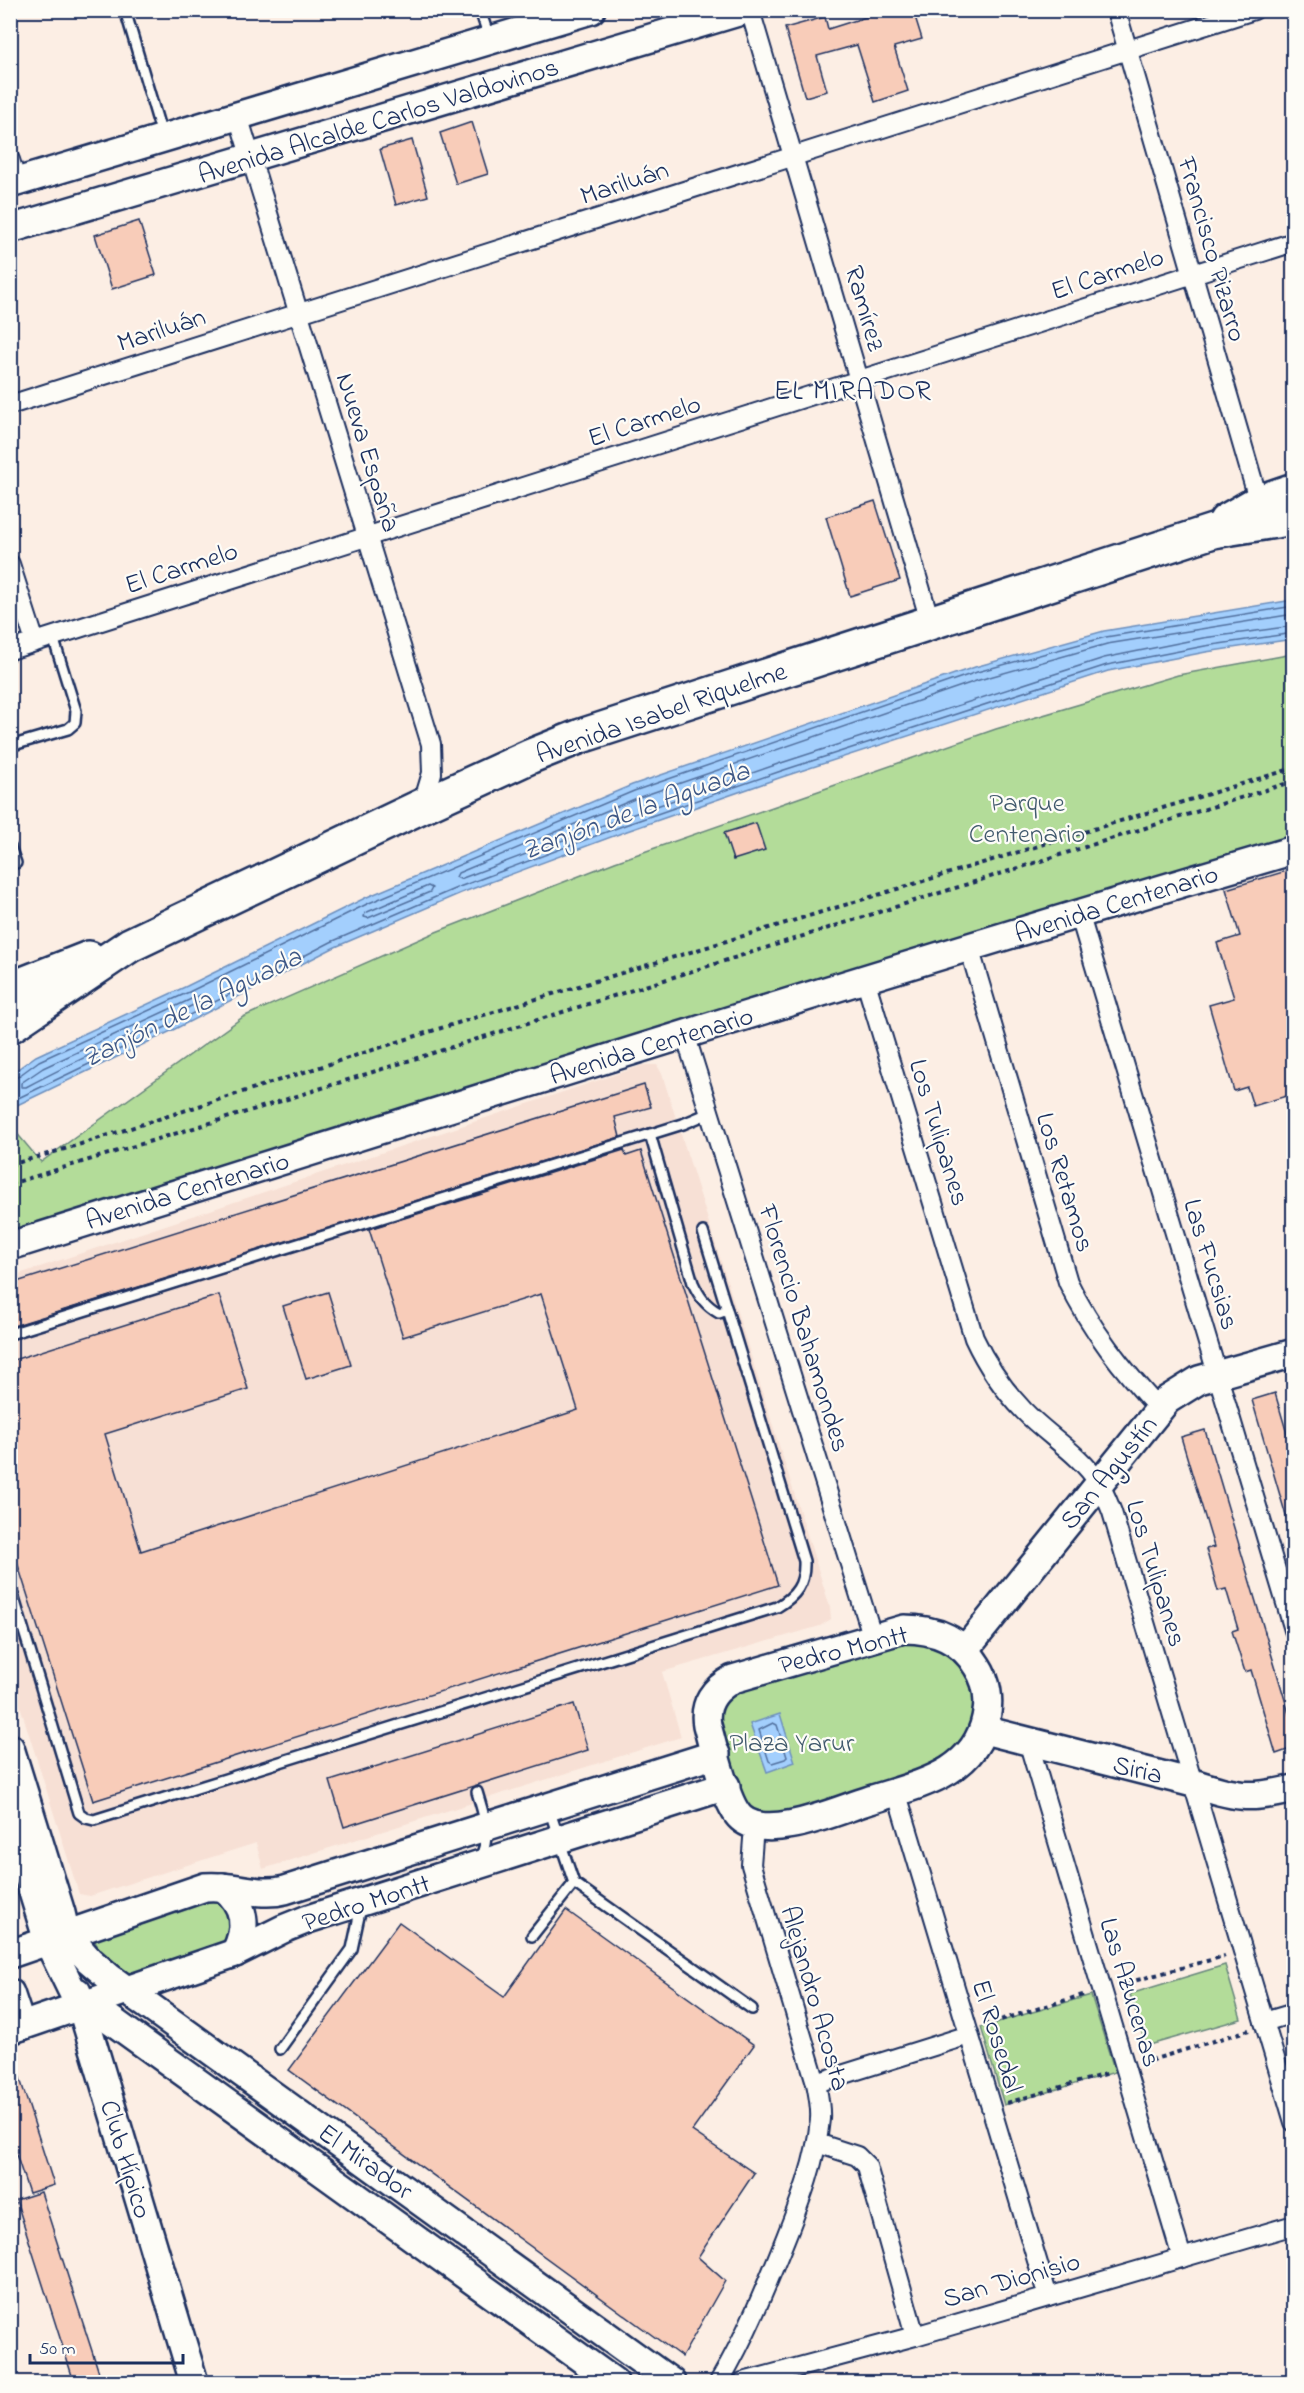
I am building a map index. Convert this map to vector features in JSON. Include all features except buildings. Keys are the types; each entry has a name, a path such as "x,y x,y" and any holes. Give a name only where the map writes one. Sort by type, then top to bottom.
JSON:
{"highway":[{"name":"Avenida Isabel Riquelme","path":"1213,531 1235,514 1259,502 1293,490"},
{"name":"Avenida Isabel Riquelme","path":"10,989 44,974 130,945 422,806 531,756 581,736 1213,531 1293,518"},
{"name":"Avenida Isabel Riquelme","path":"10,1026 130,945"}],"street":[{"name":"Avenida Alcalde Carlos Valdovinos","path":"13,175 51,172 591,10"},
{"name":"Avenida Alcalde Carlos Valdovinos","path":"10,229 504,82 674,21 745,10"},
{"name":"Ramírez","path":"750,10 930,621"},
{"name":"Francisco Pizarro","path":"1116,10 1259,502"},
{"name":"Mariluán","path":"10,405 1254,10"},
{"path":"490,40 504,82"},
{"name":"Nueva España","path":"238,116 431,744 432,773 422,806"},
{"path":"153,187 158,168 154,155 160,139 172,149 177,163 191,176"},
{"path":"94,159 87,173 87,181 90,189 107,201"},
{"path":"51,172 62,174 71,185 66,213"},
{"name":"El Carmelo","path":"10,650 1293,242"},
{"path":"10,564 35,642"},
{"name":"Avenida Centenario","path":"10,1246 685,1034 1293,850"},
{"name":"Las Fucsias","path":"1079,913 1293,1630"},
{"name":"Los Retamos","path":"969,947 1068,1282 1080,1308 1102,1341 1160,1409"},
{"name":"Los Tulipanes","path":"865,979 974,1338 994,1376 1008,1394 1039,1426 1083,1464 1098,1483 1112,1512 1293,2122"},
{"name":"Florencio Bahamondes","path":"685,1034 873,1638"},
{"name":"San Agustín","path":"965,1650 1098,1483 1176,1392 1217,1376 1293,1353"},
{"name":"Pedro Montt","path":"904,1629 921,1629 940,1634 965,1650 979,1668 987,1688 988,1709 984,1730 970,1754 957,1766 938,1778 787,1826 747,1823 736,1813 705,1715 709,1701 721,1685 732,1679 904,1629"},
{"name":"Siria","path":"984,1730 1225,1793 1249,1797 1293,1789"},
{"name":"Las Azucenas","path":"1028,1741 1182,2258"},
{"path":"10,1748 57,1938"},
{"name":"Pedro Montt","path":"10,1954 205,1887 276,1892 716,1754"},
{"name":"Pedro Montt","path":"16,2028 235,1953 283,1929 362,1902 726,1786"},
{"name":"El Rosedal","path":"896,1791 1048,2296"},
{"path":"10,1817 57,1938"},
{"name":"Alejandro Acosta","path":"719,2382 740,2344 768,2283 807,2182 817,2143 820,2116 816,2083 751,1865 753,1839 757,1825"},
{"path":"223,1887 236,1900 244,1917 242,1939 235,1953"},
{"name":"El Mirador","path":"57,1938 671,2382"},
{"name":"Club Hípico","path":"57,1938 97,2060 194,2382"},
{"path":"10,1994 16,2028"},
{"name":"El Mirador","path":"79,2006 104,2015 614,2382"},
{"path":"1264,2022 1293,2013"},
{"path":"816,2083 969,2035"},
{"path":"97,2060 116,2042 134,2037"},
{"path":"817,2143 857,2156 867,2166 915,2336"},
{"name":"San Dionisio","path":"743,2382 915,2336 1293,2225"},
{"path":"504,2303 524,2276"}],"lane":[{"path":"125,10 160,139"},
{"path":"480,10 490,40"},
{"path":"10,746 68,729 75,723 76,711 52,637"},
{"path":"10,847 15,863"},
{"path":"10,1334 650,1134 709,1113"},
{"path":"650,1134 693,1283 701,1299 712,1309 719,1312 726,1310"},
{"path":"10,1585 80,1813 94,1820 777,1607 790,1599 799,1589 804,1573 804,1561 703,1232"},
{"path":"473,1867 484,1850 488,1827 477,1792"},
{"path":"548,1807 574,1883 752,2009"},
{"path":"532,1936 574,1883"},
{"path":"280,2049 352,1949 362,1902"}],"path":[{"path":"10,1165 89,1142 438,1029 1293,768"},
{"path":"10,1184 243,1113 1293,782"}],"shaded area":[{"path":"644,1065 657,1065 662,1074 830,1607 831,1619 820,1626 662,1672 681,1737 263,1869 256,1843 90,1896 79,1894 11,1677 10,1277"}],"green space":[{"name":"Parque Centenario","path":"1293,654 1293,835 749,1001 11,1231 10,1125 41,1162 243,1017 436,932 615,862 996,729 1178,675"},
{"name":"Plaza Yarur","path":"910,1638 926,1640 961,1661 976,1693 972,1733 938,1765 786,1815 767,1817 746,1810 735,1795 717,1715 725,1698 743,1686"},
{"path":"211,1892 235,1920 227,1944 135,1977 104,1956 90,1934"},
{"path":"1225,1965 1241,2019 1146,2046 1130,1994"},
{"path":"1091,1995 1115,2072 1004,2105 981,2027"}],"water":[{"name":"Zanjón de la Aguada","path":"1293,600 1293,639 1206,652 1108,671 782,777 627,831 461,893 333,948 171,1031 11,1108 11,1074 36,1056 187,986 367,897 632,785 975,667 1104,631"},
{"path":"780,1714 795,1762 767,1772 750,1724"}],"district":[{"name":"EL MIRADOR","path":"853,389"}]}
